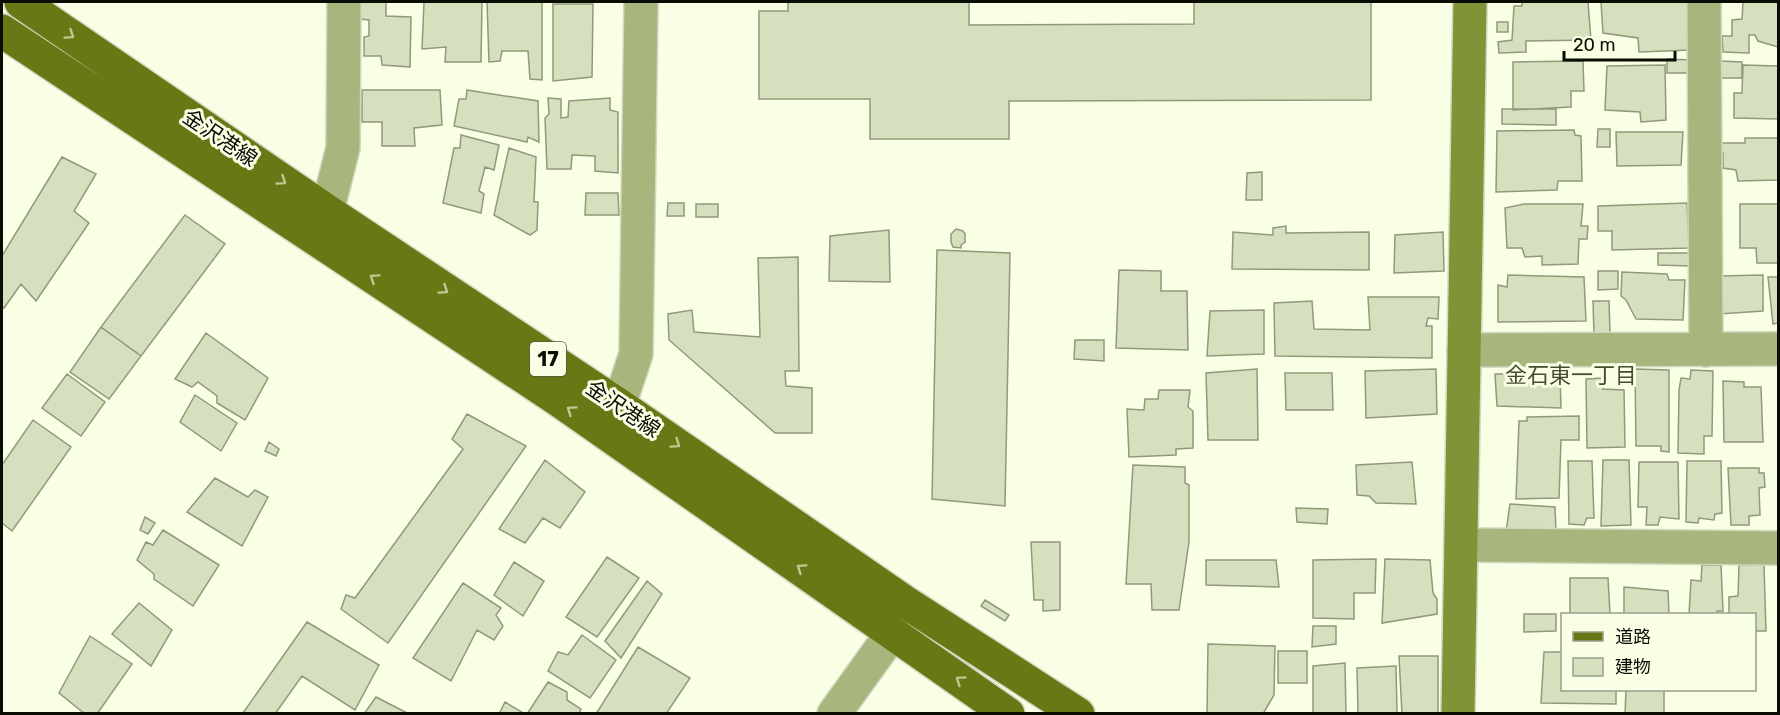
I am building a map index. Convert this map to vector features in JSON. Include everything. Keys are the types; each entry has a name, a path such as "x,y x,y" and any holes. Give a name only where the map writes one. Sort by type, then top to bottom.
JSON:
{"main road":[{"name":"金沢港線","path":"21,2 317,223"},
{"name":"金沢港線","path":"2,31 317,223 608,416 905,602 1078,714"},
{"name":"金沢港線","path":"608,416 893,632 1008,714"}],"street":[{"path":"317,223 343,148 344,2"},
{"path":"608,416 636,354 640,2"},
{"path":"1458,714 1470,2"},
{"path":"1704,2 1706,350"},
{"path":"1464,350 1779,349"},
{"path":"1461,545 1779,548"},
{"path":"834,714 893,632"}],"building":[{"path":"361,2 386,2 386,16 411,17 410,67 382,65 381,56 364,56 364,37 369,36 369,20 360,19"},
{"path":"424,2 482,2 481,62 445,62 446,47 422,49"},
{"path":"487,2 542,2 542,80 530,79 528,51 502,51 500,61 489,62"},
{"path":"788,2 969,2 969,25 1194,24 1194,2 1371,2 1371,100 1009,101 1009,139 870,139 870,99 759,99 759,11 788,11"},
{"path":"1522,2 1588,2 1591,40 1526,41 1526,52 1499,53 1498,42 1512,40 1514,6 1522,6"},
{"path":"1601,2 1690,2 1691,50 1639,52 1638,38 1603,33"},
{"path":"1743,2 1778,2 1778,47 1758,41 1755,35 1749,35 1749,53 1723,52 1722,36 1732,36 1732,20 1742,19"},
{"path":"553,4 593,4 592,77 553,81"},
{"path":"1497,22 1508,22 1508,32 1497,32"},
{"path":"1667,59 1692,60 1691,73 1667,73"},
{"path":"1583,61 1584,91 1571,91 1571,107 1513,110 1513,62"},
{"path":"1719,61 1742,62 1742,78 1719,78"},
{"path":"1665,65 1666,120 1641,122 1640,112 1605,110 1607,66"},
{"path":"1743,65 1778,66 1778,119 1734,118 1734,93 1742,93"},
{"path":"362,90 440,90 442,125 414,128 415,146 382,146 382,122 362,122"},
{"path":"467,90 538,101 539,142 528,137 527,142 454,126 459,99 466,99"},
{"path":"548,98 561,99 561,118 568,117 569,101 610,98 610,110 618,112 618,173 595,171 595,156 572,155 571,169 547,169 545,118 549,114"},
{"path":"1502,109 1556,109 1556,125 1502,124"},
{"path":"1598,129 1610,129 1610,147 1597,147"},
{"path":"1574,130 1575,135 1581,136 1582,181 1558,181 1557,190 1496,192 1497,131"},
{"path":"1616,132 1683,132 1681,165 1617,166"},
{"path":"461,135 499,145 494,170 485,167 479,191 484,194 481,213 443,203 454,148 460,148"},
{"path":"1745,138 1778,138 1778,180 1738,181 1736,170 1723,168 1723,153 1719,153 1720,143 1745,143"},
{"path":"509,148 536,157 534,202 538,202 537,230 530,235 494,215"},
{"path":"62,157 96,174 74,211 89,223 36,301 21,284 4,308 2,306 2,256"},
{"path":"1262,172 1262,200 1246,200 1247,173"},
{"path":"586,193 618,193 619,215 585,215"},
{"path":"668,203 684,203 684,216 667,216"},
{"path":"1687,203 1689,248 1612,250 1612,231 1598,231 1598,206"},
{"path":"696,204 718,204 718,217 696,217"},
{"path":"1524,204 1583,204 1581,226 1588,226 1587,239 1579,239 1578,264 1542,265 1542,256 1525,257 1522,248 1507,248 1505,208"},
{"path":"1740,204 1778,204 1778,263 1757,263 1756,248 1740,248"},
{"path":"185,215 225,244 141,356 101,327"},
{"path":"1286,226 1286,233 1369,232 1369,270 1232,269 1233,232 1273,235 1273,228"},
{"path":"956,229 965,234 965,242 961,248 953,247 951,242 951,234"},
{"path":"889,230 890,282 829,281 830,236"},
{"path":"1443,232 1444,271 1394,273 1395,235"},
{"path":"937,250 1010,253 1005,506 932,499"},
{"path":"1658,253 1690,253 1690,266 1658,265"},
{"path":"798,257 799,371 785,371 786,386 812,388 812,433 775,433 669,340 668,314 692,310 694,332 760,337 758,258"},
{"path":"1119,270 1161,271 1161,291 1187,291 1188,350 1116,348"},
{"path":"1598,271 1618,271 1618,289 1598,290"},
{"path":"1622,272 1667,274 1669,280 1685,280 1683,320 1636,319 1626,300 1621,296"},
{"path":"1508,275 1584,277 1586,321 1498,322 1498,285 1507,287"},
{"path":"1763,275 1763,311 1719,314 1719,276"},
{"path":"1768,277 1778,277 1778,323 1773,324"},
{"path":"1368,297 1439,297 1438,319 1428,318 1426,326 1432,326 1432,358 1275,356 1274,303 1312,301 1314,329 1370,330"},
{"path":"1593,301 1609,301 1610,334 1594,335"},
{"path":"1264,310 1264,354 1207,356 1210,311"},
{"path":"101,327 141,356 109,399 70,372"},
{"path":"206,333 268,378 245,420 217,403 217,396 198,382 192,387 175,379"},
{"path":"1075,340 1104,340 1104,361 1074,359"},
{"path":"1257,369 1258,440 1208,440 1206,373"},
{"path":"1436,369 1437,414 1366,418 1365,371"},
{"path":"1635,369 1669,370 1669,452 1661,451 1661,446 1636,446"},
{"path":"1691,370 1713,371 1712,436 1704,436 1704,454 1678,453 1679,390 1681,378 1690,379"},
{"path":"1285,373 1332,373 1333,410 1286,410"},
{"path":"67,374 105,402 81,436 42,408"},
{"path":"1495,374 1560,374 1561,408 1497,406"},
{"path":"1603,378 1603,389 1624,390 1625,447 1587,448 1586,379"},
{"path":"1723,381 1744,382 1744,387 1761,387 1763,442 1724,442"},
{"path":"1159,390 1190,390 1188,407 1193,411 1193,448 1176,449 1176,455 1129,457 1127,409 1144,410 1145,399 1158,399"},
{"path":"195,395 237,423 221,451 180,422"},
{"path":"467,414 526,446 388,643 341,609 346,595 355,598 463,449 452,439"},
{"path":"1579,416 1579,440 1561,440 1559,498 1516,499 1519,421 1527,421 1527,417"},
{"path":"33,420 71,447 12,531 2,523 2,465"},
{"path":"269,442 279,449 276,456 265,451"},
{"path":"545,460 585,492 560,528 543,518 525,543 499,529"},
{"path":"1603,460 1629,460 1631,525 1601,526"},
{"path":"1568,461 1592,461 1594,518 1587,518 1584,525 1569,524"},
{"path":"1687,461 1721,461 1722,513 1715,514 1714,520 1699,518 1698,523 1686,522"},
{"path":"1412,462 1416,504 1376,503 1369,496 1357,495 1356,465"},
{"path":"1639,462 1678,462 1679,519 1660,517 1658,525 1646,525 1647,507 1638,507"},
{"path":"1133,465 1185,467 1185,483 1189,485 1189,542 1179,610 1152,610 1151,584 1126,584"},
{"path":"1728,468 1759,468 1759,473 1764,473 1765,487 1759,488 1760,515 1749,516 1749,525 1731,525"},
{"path":"215,478 248,497 255,490 268,497 242,546 187,512"},
{"path":"1510,504 1555,507 1556,532 1506,532"},
{"path":"1296,508 1328,509 1327,524 1297,522"},
{"path":"145,517 155,523 148,534 140,530"},
{"path":"163,530 219,565 193,606 154,579 154,574 137,560 146,542 153,545"},
{"path":"1031,542 1060,542 1060,610 1043,611 1043,600 1034,600"},
{"path":"607,557 639,578 597,637 566,617"},
{"path":"1376,559 1375,593 1354,593 1354,619 1313,618 1313,560"},
{"path":"1385,559 1430,560 1433,593 1437,599 1437,614 1382,623"},
{"path":"1206,560 1276,560 1279,587 1206,585"},
{"path":"514,562 544,581 523,616 494,595"},
{"path":"1702,565 1721,565 1723,611 1689,613 1691,580 1701,581"},
{"path":"1739,565 1764,565 1766,631 1756,631 1756,613 1729,613 1729,597 1738,596"},
{"path":"1570,578 1608,578 1610,613 1570,613"},
{"path":"647,581 662,594 621,658 605,641"},
{"path":"463,583 501,608 496,615 503,626 494,640 477,630 451,681 413,658"},
{"path":"1624,587 1668,591 1669,613 1624,613"},
{"path":"985,600 1009,615 1005,621 981,606"},
{"path":"139,603 172,630 151,666 112,634"},
{"path":"1524,614 1556,614 1556,631 1524,632"},
{"path":"307,622 379,665 355,710 302,676 275,714 243,713"},
{"path":"1313,626 1336,626 1336,644 1312,647"},
{"path":"582,635 616,660 590,698 548,671 558,652 568,655"},
{"path":"90,636 132,664 97,714 85,714 59,693"},
{"path":"1208,644 1275,646 1274,695 1263,714 1207,714"},
{"path":"638,647 690,678 666,714 596,714"},
{"path":"1278,651 1307,651 1307,683 1278,683"},
{"path":"1544,652 1561,652 1561,691 1616,691 1616,704 1541,703"},
{"path":"1399,656 1438,656 1438,714 1402,714"},
{"path":"1345,663 1346,714 1313,714 1313,666"},
{"path":"1396,666 1397,714 1358,714 1357,668"},
{"path":"548,682 567,692 567,700 581,709 579,714 527,714"},
{"path":"1626,691 1664,691 1664,713 1625,714"},
{"path":"376,697 409,714 364,714"},
{"path":"505,702 525,714 499,714"}],"district":[{"name":"金石東一丁目","path":"1571,375"}]}
